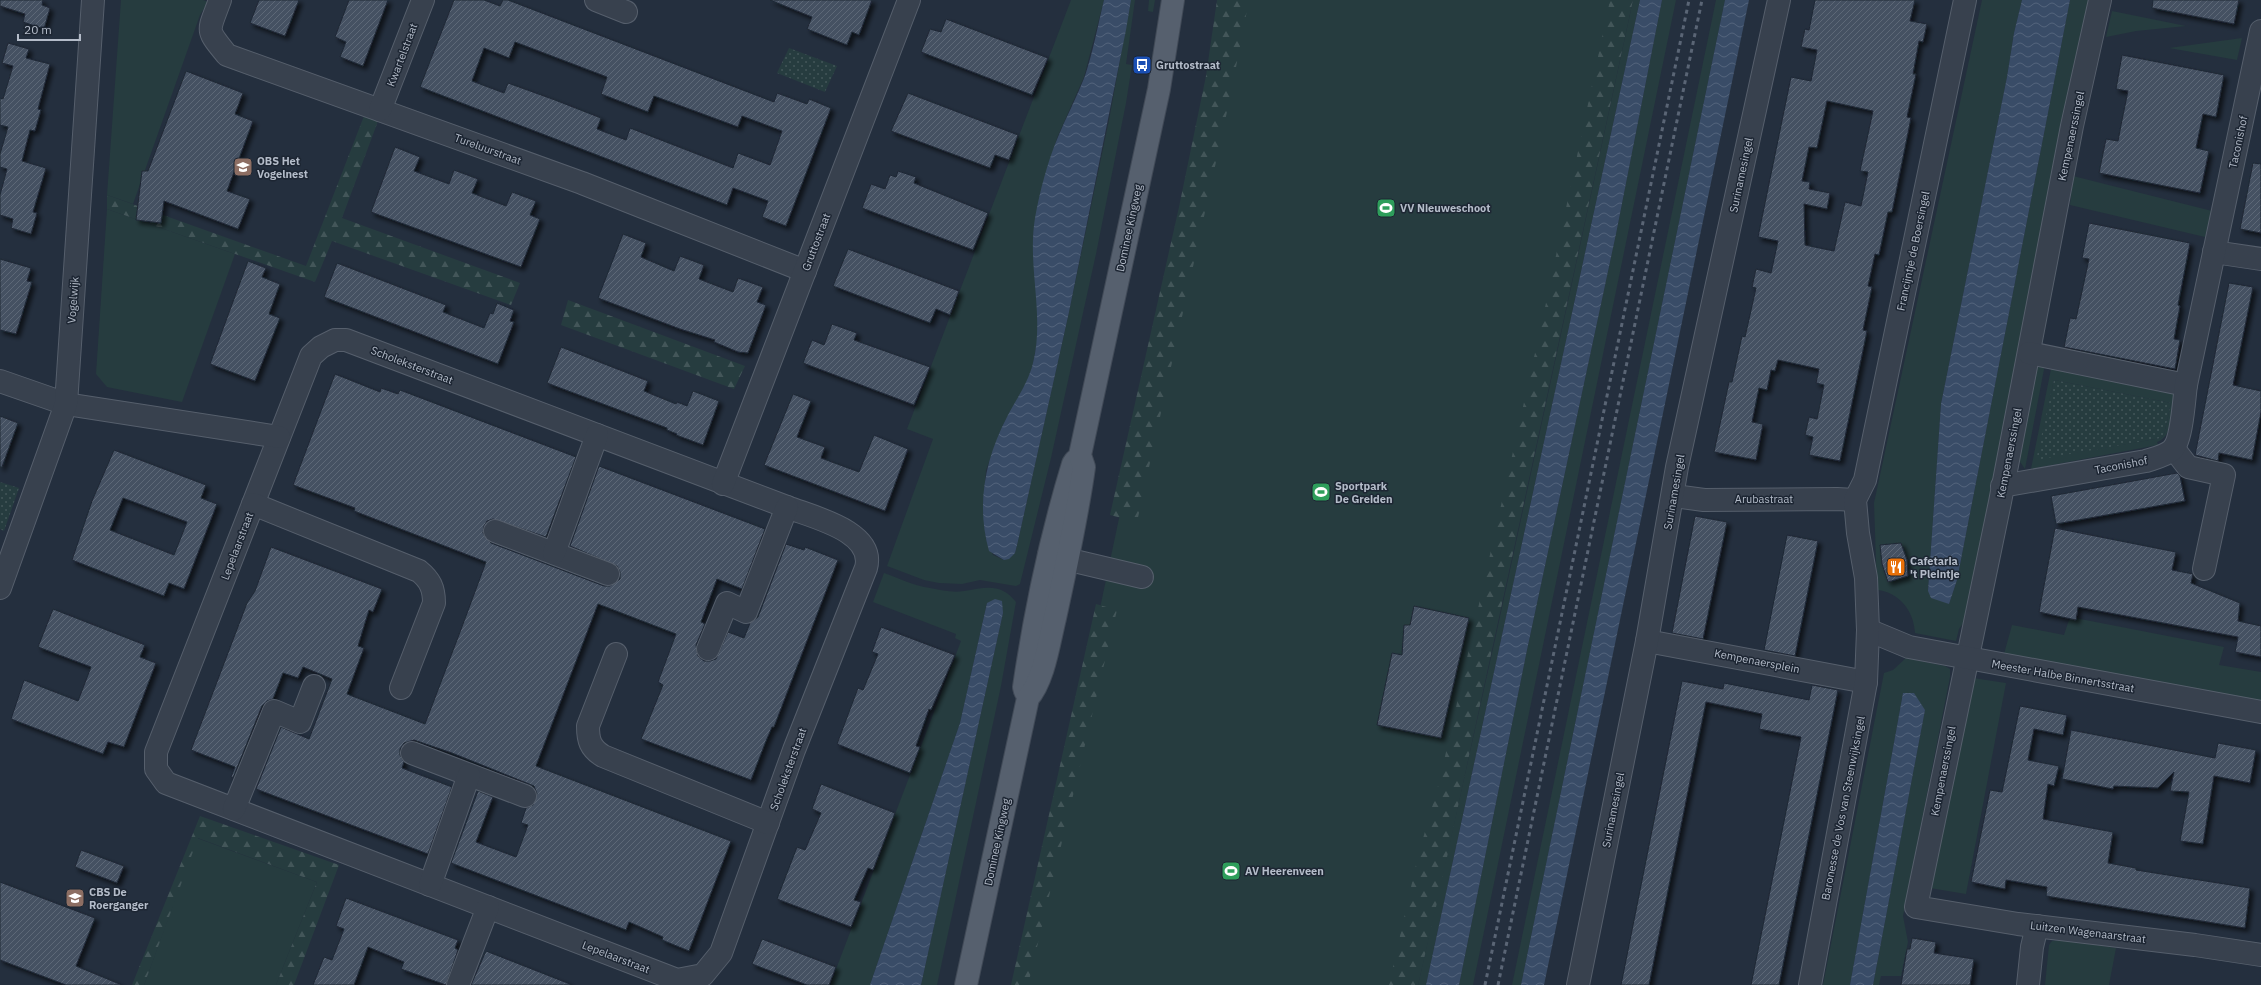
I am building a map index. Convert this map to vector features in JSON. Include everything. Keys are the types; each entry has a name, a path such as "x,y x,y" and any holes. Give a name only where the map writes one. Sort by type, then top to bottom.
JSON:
{"main road":[{"name":"Dominee Kingweg","path":"966,985 1028,698 1035,690 1048,646 1058,558 1084,467 1080,455 1159,89 1173,0"}],"street":[{"name":"Vogelwijk","path":"0,588 66,404 93,0"},
{"name":"Tureluurstraat","path":"220,0 210,28 210,34 227,55 582,183 805,271"},
{"name":"Kwartelstraat","path":"380,110 423,0"},
{"name":"Gruttostraat","path":"723,484 909,0"},
{"name":"Surinamesingel","path":"1578,985 1647,641 1678,467 1779,0"},
{"name":"Francijntje de Boersingel","path":"1855,500 1866,480 1966,0"},
{"name":"Kempenaerssingel","path":"1916,907 2029,353 2072,126 2100,0"},
{"path":"602,1 626,12"},
{"name":"Taconishof","path":"2002,486 2146,461 2164,455 2174,449 2180,431 2186,385 2261,32"},
{"path":"2214,252 2261,259"},
{"name":"Scholeksterstraat","path":"253,504 311,356 321,347 335,340 346,340 787,507 850,533 864,548 867,564 794,750 768,823 610,759 593,749 588,738 588,726 616,654"},
{"path":"2029,353 2186,385"},
{"path":"0,380 66,404 279,437"},
{"path":"554,553 598,435"},
{"path":"2174,449 2188,467 2224,475 2204,569"},
{"name":"Arubastraat","path":"1674,496 1704,500 1855,500"},
{"path":"1855,500 1858,533 1866,578 1868,630"},
{"name":"Lepelaarstraat","path":"401,688 434,603 434,593 429,580 419,571 253,504 156,752 156,769 166,783 677,980 703,975 721,953 768,823"},
{"path":"708,649 727,603 746,612 787,507"},
{"path":"495,531 608,574"},
{"path":"1058,558 1142,577"},
{"name":"Meester Halbe Binnertsstraat","path":"1868,630 1909,647 2261,712"},
{"name":"Baronesse de Vos van Steenwijksingel","path":"1810,985 1866,682 1868,630"},
{"name":"Kempenaersplein","path":"1647,641 1866,682"},
{"path":"234,809 274,711 300,722 314,686"},
{"path":"412,753 525,796"},
{"path":"430,885 469,775"},
{"path":"458,985 488,907"},
{"name":"Luitzen Wagenaarstraat","path":"1916,907 2037,926 2195,945 2261,955"},
{"path":"2028,985 2032,946 2037,926"}],"green space":[{"path":"121,0 203,0 208,2 200,15 133,204 107,195"},
{"path":"1071,0 1104,0 1084,77 1057,138 1039,201 1033,237 1038,310 1038,337 1033,364 1026,385 1003,425 986,470 983,507 986,539 993,555 1004,560 1015,553 1018,541 1069,312 1109,120 1131,0 1135,0 1126,64 1132,65 1126,103 1096,254 1051,458 1020,584 1016,586 980,580 962,584 939,583 924,580 887,566 933,439 907,429"},
{"path":"1149,0 1155,0 1153,12 1148,11"},
{"path":"1217,0 1249,0 1230,98 1137,522 1110,515 1179,207 1206,76"},
{"name":"Sportpark De Greiden","path":"1229,0 1630,0 1406,985 1020,985"},
{"path":"1610,0 1633,0 1439,894 1418,985 1389,985 1418,856 1440,779 1543,317"},
{"path":"1633,0 1640,0 1426,985 1418,985 1496,635"},
{"path":"1662,0 1676,0 1473,985 1459,985 1527,650 1616,234"},
{"path":"1716,0 1725,0 1521,985 1512,985"},
{"path":"1982,0 2022,0 2014,33 2007,77 1941,404 1928,591 1949,604 1957,580 2070,0 2089,0 1978,558 1964,622 1959,629 1956,641 1915,633 1912,617 1904,604 1892,594 1877,590 1874,503"},
{"path":"2112,11 2186,26 2136,31 2106,37"},
{"path":"2242,38 2237,60 2169,48"},
{"path":"789,48 837,66 825,92 777,73"},
{"path":"364,116 378,121 342,218 520,283 511,305 332,241 315,282 107,209 107,195 306,266"},
{"path":"2073,176 2212,211 2205,237 2070,205"},
{"path":"107,209 235,254 182,402 107,387 96,374"},
{"path":"568,300 745,366 734,389 561,325"},
{"path":"2045,364 2025,469 2016,456 2036,366"},
{"path":"2052,364 2059,365 2065,372 2162,392 2172,388 2176,390 2175,423 2170,422 2169,429 2163,439 2157,442 2158,445 2031,469","holes":["2054,380 2171,403 2164,434 2161,438 2037,459"]},
{"path":"2054,380 2171,403 2164,434 2161,438 2036,460"},
{"path":"0,482 19,488 4,531 0,529"},
{"path":"884,573 918,586 947,591 960,592 985,588 998,589 1004,591 1016,602 1001,686 937,985 921,985 1003,613 987,603 960,723 870,985 830,985 961,641 955,638 956,634 873,602"},
{"path":"1096,604 1117,610 1028,985 1011,985"},
{"path":"2070,617 2224,647 2219,665 2261,672 2261,702 2004,654 2012,625 2064,635"},
{"path":"1906,658 1945,666 1950,669 1950,677 1903,916 1908,942 1901,976 1881,976 1879,985 1873,985 1925,710 1903,693 1850,985 1823,985 1884,673 1893,670"},
{"path":"1973,678 2006,683 1966,894 1930,888"},
{"path":"200,816 339,865 294,985 276,985 317,882 198,838 144,985 132,985"},
{"path":"197,838 317,882 276,985 144,985"},
{"path":"2062,940 2116,948 2109,985 2045,985 2049,945 2052,941"}],"water":[{"path":"1104,0 1131,0 1069,312 1018,541 1015,553 1009,559 1004,560 989,551 983,517 985,482 988,466 999,433 1025,384 1033,363 1037,327 1033,255 1035,218 1050,157 1085,76"},
{"path":"1640,0 1662,0 1616,234 1527,650 1459,985 1426,985"},
{"path":"1725,0 1749,0 1544,985 1521,985"},
{"path":"2022,0 2070,0 1957,580 1949,604 1931,598 1928,591 1941,404 2007,77 2014,33"},
{"path":"995,599 1002,601 1003,613 921,985 870,985 960,723 987,603"},
{"path":"1903,693 1914,693 1925,710 1873,985 1850,985"}],"building":[{"path":"0,0 43,0 42,5 50,8 44,29 23,22 25,14 0,6"},
{"path":"259,0 299,0 285,36 250,23"},
{"path":"349,0 388,0 363,66 340,57 346,42 335,37"},
{"path":"454,0 484,0 500,6 503,0 508,0 774,102 777,93 807,104 809,99 831,108 786,226 762,217 768,201 733,188 727,205 420,87","holes":["515,42 607,77 601,94 648,112 654,96 738,127 742,116 782,131 770,165 738,153 733,168 630,128 626,140 597,129 601,118 555,100 508,83 504,93 472,81 484,48 509,58"]},
{"path":"770,0 872,0 859,35 852,32 847,45 807,29 812,17"},
{"path":"1815,0 1915,0 1910,21 1927,24 1923,42 1919,41 1913,74 1916,74 1907,117 1911,118 1892,212 1888,212 1879,255 1875,254 1868,286 1872,287 1863,330 1867,331 1840,461 1809,455 1813,437 1805,435 1809,417 1817,419 1824,385 1816,383 1819,369 1778,360 1775,371 1771,370 1767,390 1759,388 1752,422 1763,424 1756,460 1714,452 1729,382 1732,382 1742,336 1745,337 1756,288 1752,287 1756,269 1771,273 1778,241 1758,237 1791,77 1811,81 1817,50 1801,47 1805,29 1809,30","holes":["1827,101 1873,111 1860,171 1868,172 1861,206 1845,202 1834,251 1805,245 1804,204 1827,209 1830,193 1809,189 1810,182 1802,181 1809,147 1817,148"]},
{"path":"2153,0 2239,0 2234,24 2152,8"},
{"path":"946,19 1048,58 1032,95 921,52 930,29 941,32"},
{"path":"8,43 29,49 26,58 50,64 38,109 41,110 35,131 30,130 22,161 46,168 33,212 37,213 31,234 11,228 13,219 0,215 0,195 7,169 0,167 0,154 8,127 0,125 0,98 3,99 13,66 2,63"},
{"path":"2122,55 2224,75 2216,117 2203,114 2196,148 2209,151 2200,193 2099,173 2106,139 2118,141 2128,91 2116,89"},
{"path":"186,71 243,93 235,114 253,121 227,191 250,199 238,229 164,201 161,223 136,220 142,171 148,171"},
{"path":"908,93 1018,135 1009,160 995,155 990,168 891,131"},
{"path":"395,147 420,157 414,171 449,184 454,170 478,179 472,193 506,206 512,192 536,201 530,215 540,219 521,267 371,212"},
{"path":"2253,163 2261,164 2261,233 2240,229"},
{"path":"898,171 916,177 914,183 988,213 973,250 862,208 871,184 885,189 890,175 896,177"},
{"path":"2089,223 2190,243 2178,305 2180,306 2174,339 2180,340 2175,369 2064,347 2070,318 2076,319 2089,259 2082,258"},
{"path":"623,234 646,243 641,257 674,271 680,256 704,265 699,279 733,292 738,278 763,287 757,302 766,305 748,353 738,352 714,342 715,340 680,329 598,298"},
{"path":"848,249 959,291 950,315 936,309 930,323 833,286"},
{"path":"0,259 31,268 27,281 32,282 16,334 0,330"},
{"path":"248,261 266,268 262,277 280,284 269,314 280,318 255,381 210,364"},
{"path":"337,263 446,305 443,312 484,328 490,313 493,314 497,303 514,310 510,321 514,322 498,364 324,297"},
{"path":"2229,283 2253,287 2233,385 2261,391 2261,412 2252,460 2219,453 2218,461 2195,455"},
{"path":"832,324 857,333 854,340 930,367 914,405 803,363 812,340 824,345"},
{"path":"561,347 648,381 644,391 676,404 677,402 687,406 693,391 719,401 703,445 676,435 677,434 667,430 667,428 547,383"},
{"path":"335,374 380,392 381,388 398,394 400,390 576,457 546,537 493,519 487,521 484,526 483,533 491,543 604,586 610,586 620,579 620,572 617,566 570,546 599,466 765,529 742,589 717,579 701,622 705,624 696,645 698,656 704,661 716,659 728,632 744,638 750,623 758,617 786,544 804,550 805,547 838,560 774,727 772,727 751,780 641,739 663,685 658,682 676,634 598,604 536,766 731,841 689,951 662,940 663,937 629,922 626,930 451,863 478,791 493,797 476,842 516,857 528,825 521,823 526,808 533,805 537,794 534,786 452,753 414,740 404,743 400,749 400,755 404,762 402,768 452,787 428,854 256,789 281,727 309,739 332,679 303,667 298,678 283,673 273,699 267,701 262,706 233,778 231,777 235,767 191,750 247,603 255,591 271,547 382,589 373,612 369,610 358,646 364,648 347,694 425,724 486,562 354,511 355,508 293,485"},
{"path":"793,394 811,401 797,437 825,447 821,458 859,472 874,435 908,449 885,511 764,465"},
{"path":"0,416 18,423 2,467 0,467"},
{"path":"114,450 206,485 201,498 217,504 184,589 169,583 164,596 72,560 92,501","holes":["123,498 187,522 174,555 110,530"]},
{"path":"2177,473 2180,476 2185,501 2056,524 2051,496"},
{"path":"1695,516 1727,522 1703,639 1672,633"},
{"path":"2055,528 2176,552 2172,570 2193,574 2191,583 2240,603 2238,621 2261,626 2261,657 2235,652 2238,637 2078,607 2076,620 2039,612"},
{"path":"1787,535 1818,541 1795,656 1764,650"},
{"path":"1901,543 1907,560 1908,576 1888,582 1882,564 1880,545"},
{"path":"1414,606 1469,618 1441,738 1377,725 1392,653 1402,655 1404,625 1410,625"},
{"path":"53,609 145,645 140,657 156,663 124,747 108,742 103,754 11,719 24,680 78,701 91,667 38,647"},
{"path":"881,627 955,655 931,710 929,709 916,746 920,747 910,773 837,744 858,688 863,690 878,654 872,652"},
{"path":"1682,681 1723,689 1724,683 1809,700 1812,685 1838,690 1779,985 1751,985 1801,737 1759,729 1762,714 1706,702 1649,985 1621,985"},
{"path":"2020,706 2067,715 2063,735 2034,729 2028,760 2059,766 2054,786 2048,784 2043,819 2113,832 2108,863 2136,868 2136,870 2250,888 2245,928 2046,896 2047,887 2006,880 2005,889 1971,882 1990,790 2002,792"},
{"path":"2071,730 2215,758 2218,743 2256,750 2250,783 2214,776 2203,844 2180,841 2189,792 2170,791 2174,772 2158,788 2114,786 2113,789 2062,779"},
{"path":"821,784 895,813 873,870 868,868 854,900 861,902 851,927 777,899 797,847 805,850 821,813 812,809"},
{"path":"81,850 124,866 117,883 75,867"},
{"path":"0,882 95,918 76,966 122,985 66,985 0,960"},
{"path":"346,898 458,940 455,948 458,950 446,985 401,969 404,962 368,947 354,985 313,985 324,957 332,960 344,929 336,926"},
{"path":"1912,938 1936,942 1934,953 1974,959 1970,985 1901,985 1907,949 1910,949"},
{"path":"762,939 836,967 829,985 807,985 752,964"},
{"path":"486,951 570,984 570,985 471,985"}],"railway":[{"path":"1485,985 1689,0"},
{"path":"1498,985 1702,0"}],"place":[{"name":"Gruttostraat","path":"1142,65"},
{"name":"OBS Het Vogelnest","path":"243,167"},
{"name":"VV Nieuweschoot","path":"1386,208"},
{"name":"Sportpark De Greiden","path":"1321,492"},
{"name":"Cafetaria 't Pleintje","path":"1896,567"},
{"name":"AV Heerenveen","path":"1231,871"},
{"name":"CBS De Roerganger","path":"75,898"}]}
